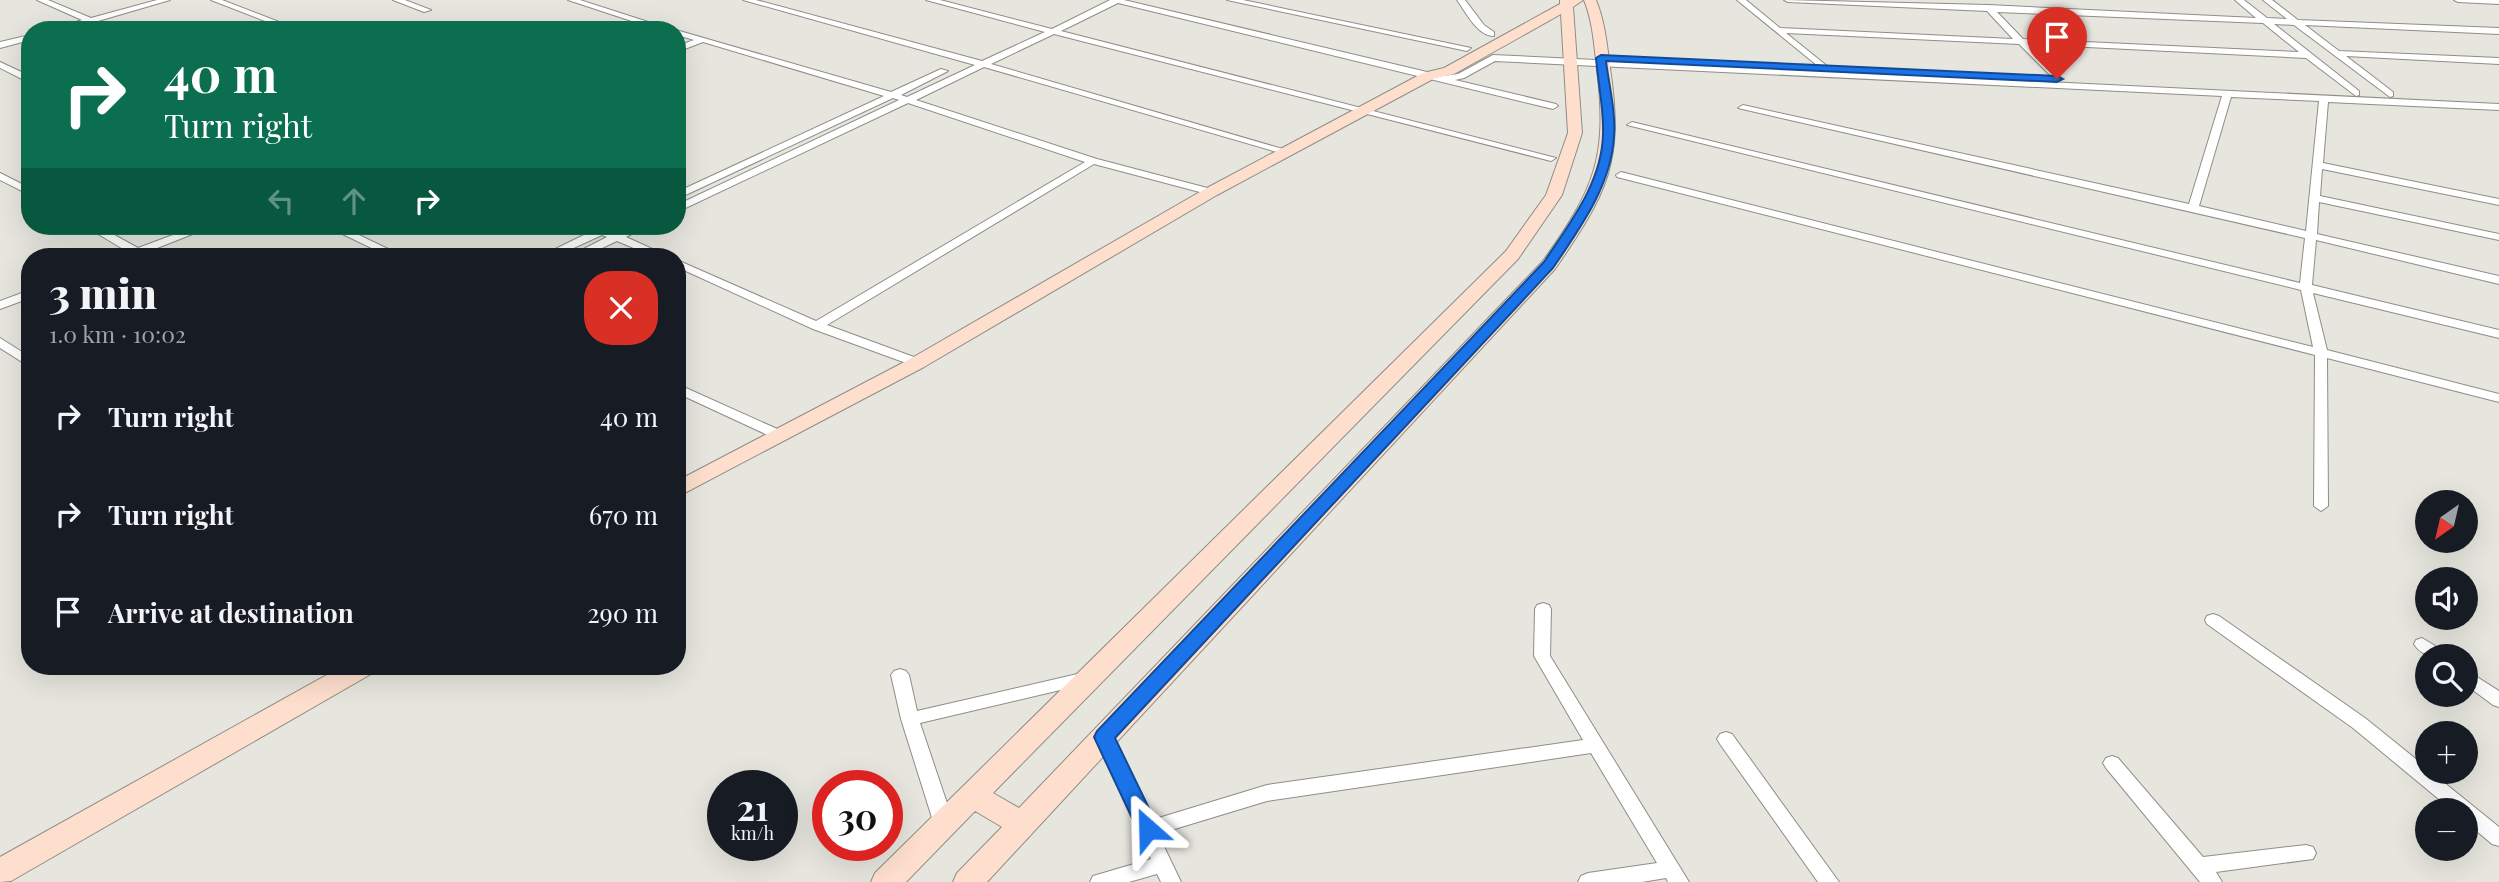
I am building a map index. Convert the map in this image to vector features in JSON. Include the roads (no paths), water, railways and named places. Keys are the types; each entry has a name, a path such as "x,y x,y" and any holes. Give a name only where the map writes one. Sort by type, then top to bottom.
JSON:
{"street":[{"path":"41,0 90,20"},
{"path":"87,21 166,0"},
{"path":"215,0 272,21"},
{"path":"397,0 427,10"},
{"path":"572,0 640,21"},
{"path":"747,0 969,60 1288,152"},
{"path":"930,0 1551,158"},
{"path":"686,192 1098,0"},
{"path":"686,205 1116,0 1553,106"},
{"path":"1231,0 1467,48"},
{"path":"1461,0 1481,27 1491,34"},
{"path":"968,882 1549,265 1590,201 1609,136 1597,18 1590,0"},
{"path":"1741,0 1824,68"},
{"path":"1788,0 2499,32"},
{"path":"1983,0 2057,79"},
{"path":"2239,0 2356,93"},
{"path":"2267,0 2390,94"},
{"path":"2458,0 2499,2"},
{"path":"1436,78 1434,67 1491,34 1565,1"},
{"path":"686,484 917,363 1211,192 1364,112 1436,78 1565,1"},
{"path":"886,882 1512,255 1555,195 1569,158 1575,132 1565,1"},
{"path":"1777,30 2308,55"},
{"path":"686,35 908,100 1093,161 1211,192"},
{"path":"0,45 21,39"},
{"path":"686,46 702,40"},
{"path":"1482,52 1601,61 2499,107"},
{"path":"2336,52 2499,61"},
{"path":"1436,78 1461,76 1493,58 1571,59"},
{"path":"1601,61 1824,68 2499,99"},
{"path":"0,65 21,76"},
{"path":"2193,208 2227,94"},
{"path":"2321,506 2321,353 2306,287 2324,99"},
{"path":"1743,108 2193,208 2499,281"},
{"path":"1632,125 2499,334"},
{"path":"817,326 1093,161"},
{"path":"2317,165 2499,202"},
{"path":"1621,175 2499,398"},
{"path":"0,176 21,187"},
{"path":"2314,198 2499,237"},
{"path":"106,235 129,248"},
{"path":"158,248 187,235"},
{"path":"351,235 380,248"},
{"path":"568,248 601,235"},
{"path":"587,248 605,235"},
{"path":"619,235 646,248"},
{"path":"686,267 817,326 917,363"},
{"path":"0,305 21,297"},
{"path":"0,342 21,357"},
{"path":"686,392 779,435"},
{"path":"1543,609 1542,656 1675,875 1588,882"},
{"path":"2213,620 2359,723 2449,798"},
{"path":"0,872 129,802 267,719 347,675"},
{"path":"900,675 944,824"},
{"path":"911,719 1089,678"},
{"path":"2478,685 2499,700"},
{"path":"1100,882 1166,873 1104,737"},
{"path":"1726,739 1829,882"},
{"path":"1148,829 1266,793 1596,745"},
{"path":"2112,763 2206,874 2306,853"},
{"path":"972,795 1022,824"},
{"path":"2478,821 2499,838"}]}
